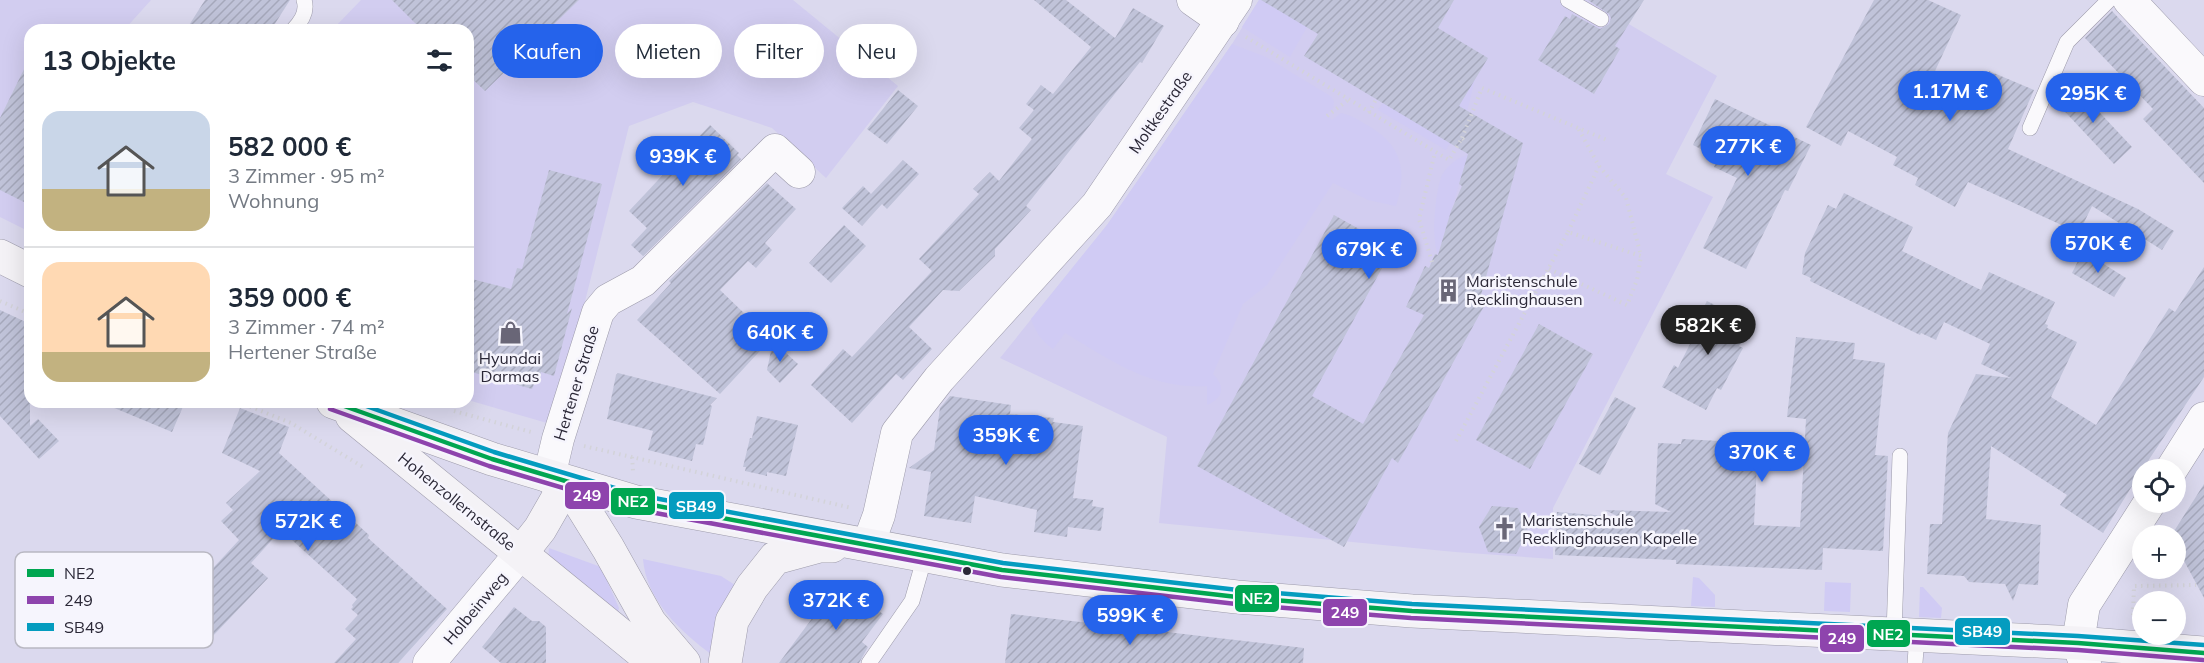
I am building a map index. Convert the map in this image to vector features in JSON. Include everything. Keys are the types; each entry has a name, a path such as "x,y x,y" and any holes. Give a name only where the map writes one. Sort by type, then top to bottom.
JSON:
{"main road":[{"path":"0,256 24,268"},
{"name":"Hohenzollernstraße","path":"341,408 655,663"},
{"path":"376,409 492,459 636,502 1002,570 1237,597 1412,611 1908,644 2082,653 2204,653"},
{"path":"558,479 608,548 650,623 684,663"},
{"name":"Hohenzollernstraße","path":"521,553 540,529 558,479"},
{"path":"725,663 732,621 752,587 775,558 819,546 868,545"}],"street":[{"path":"1193,0 1230,11"},
{"path":"2129,0 2204,80"},
{"name":"Moltkestraße","path":"868,545 879,515 897,433 939,379 1097,205 1230,11"},
{"name":"Hertener Straße","path":"558,479 558,439 597,312 608,300 643,281 775,150 799,172"},
{"path":"2178,459 2204,418"},
{"path":"2082,653 2084,605 2143,513"},
{"name":"Holbeinweg","path":"429,663 521,553"}],"lane":[{"path":"299,24 305,12 304,0"},
{"path":"1568,0 1601,19"},
{"path":"2030,128 2067,42 2109,0"},
{"path":"1900,456 1908,644"},
{"path":"869,663 912,601 925,556"}],"path":[{"path":"1230,11 1266,51 1449,160 1462,138 1482,88 1607,140"},
{"path":"1369,113 1376,99"},
{"path":"1327,116 1348,100"},
{"path":"1549,269 1627,305 1637,280 1641,256 1626,198 1599,166 1578,128"},
{"path":"1462,138 1466,142"},
{"path":"1432,261 1419,219 1435,152"},
{"path":"1456,441 1549,269 1599,166"},
{"path":"1568,232 1641,256"},
{"path":"0,301 24,311"},
{"path":"254,408 291,423 369,471"},
{"path":"443,408 558,439 879,515"},
{"path":"2134,591 2134,586 2196,585"}],"shaded area":[{"path":"0,0 151,0 129,24 24,24 24,229 0,217"},
{"path":"361,0 793,0 822,24 734,24 734,78 824,78 824,25 836,35 836,78 888,78 898,86 826,178 772,128 693,102 629,126 554,425 474,402 474,24 338,24"},
{"path":"1259,0 1588,0 1717,76 1666,174 1713,197 1553,508 1553,559 1455,552 1159,523 1167,437 1000,358 1107,225 1232,44"},
{"path":"1259,0 1284,0 1307,27 1290,57 1242,27"},
{"path":"1232,44 1266,57 1332,97 1333,109 1326,114 1332,120 1341,113 1345,114 1379,132 1394,149 1399,159 1401,181 1396,206 1368,200 1333,183 1267,285 1243,304 1213,374 1220,383 1221,392 1217,399 1207,405 1207,386 1187,386 1150,378 1115,363 1065,333 1053,349 1039,336 1031,319 1107,225"},
{"path":"1475,79 1465,119 1446,150 1378,110 1383,103"},
{"path":"1468,155 1438,255 1434,227 1442,175 1450,165"},
{"path":"549,548 601,567 619,608 618,612 548,559"},
{"path":"643,559 721,576 738,587 712,655 667,614 651,588"},
{"path":"1693,577 1699,578 1715,595 1715,607 1691,606"},
{"path":"1825,582 1851,583 1850,612 1824,611"},
{"path":"1920,587 1923,587 1942,608 1941,618 1919,617"}],"building":[{"path":"205,0 290,0 275,24 190,24"},
{"path":"392,0 579,0 554,24 492,24 492,78 498,78 485,91 474,81 474,24 416,24"},
{"path":"1034,0 1066,0 1115,38 1133,8 1164,26 1142,63 1140,62 1026,206 1031,210 995,249 995,256 959,291 943,290 909,327 932,349 903,380 896,374 852,423 811,385 843,349 852,357 932,271 919,259 979,194 973,189 990,172 999,181 1032,139 1019,128 1034,110 1026,104 1041,85 1053,94 1091,47"},
{"path":"1261,0 1454,0 1438,28 1488,58 1459,106 1523,143 1481,295 1488,299 1398,463 1392,458 1344,547 1197,466 1334,215 1393,248 1312,396 1363,424 1424,315 1406,307 1425,266 1429,268 1435,254 1438,255 1451,211 1462,186 1459,184 1468,154 1304,56 1318,34"},
{"path":"1588,0 1644,0 1615,46 1620,49 1594,94 1538,60 1565,16 1570,19 1572,14 1600,29 1609,24 1611,18 1609,14"},
{"path":"1874,0 1928,0 1961,15 1929,84 1973,106 1989,71 2034,90 2008,149 2138,209 2174,231 2162,250 2092,206 2079,233 1968,182 1955,207 1915,185 1918,178 1893,165 1897,157 1848,131 1841,146 1806,127"},
{"path":"2112,11 2204,108 2204,183 2143,119 2153,109 2085,38"},
{"path":"24,69 24,202 0,190 0,118"},
{"path":"2072,83 2132,147 2114,164 2054,100"},
{"path":"898,90 918,106 887,144 867,129"},
{"path":"1715,99 1811,145 1788,191 1785,190 1746,269 1703,248 1737,178 1714,167 1718,158 1693,145"},
{"path":"710,125 739,153 737,155 741,159 643,256 631,245 647,228 629,211"},
{"path":"903,160 919,174 887,209 882,204 862,226 842,208 863,186 871,194"},
{"path":"549,170 602,184 567,314 572,308 554,376 541,372 532,389 474,373 474,280 511,289 517,268 522,269"},
{"path":"767,183 796,209 765,243 772,250 756,268 748,261 720,290 771,339 720,394 637,320 671,283 669,281"},
{"path":"1844,193 1913,227 1902,251 1981,290 1989,272 2055,302 2045,324 2048,325 2047,328 2077,342 2051,397 2096,425 2169,308 2175,312 2204,267 2204,377 2149,459 2132,459 2132,486 2103,533 2060,505 2067,495 1991,446 1986,519 2041,525 2038,585 2019,584 2013,601 2005,584 1969,582 1964,576 1927,574 1930,524 1942,524 1948,433 1976,374 2011,378 1981,364 1990,344 1944,322 1936,340 1921,333 1920,335 1810,281 1811,278 1802,274 1805,253 1828,205 1836,209"},
{"path":"844,225 866,246 831,283 809,263"},
{"path":"2083,251 2126,278 2114,297 2072,273"},
{"path":"1707,301 1751,324 1739,346 1743,348 1721,390 1717,388 1706,410 1662,387 1674,365 1678,368 1699,326 1695,324"},
{"path":"0,310 24,321 24,408 30,408 30,426 38,419 59,441 39,459 0,416"},
{"path":"1539,324 1593,354 1530,469 1476,440"},
{"path":"1796,337 1855,343 1853,359 1885,363 1875,455 1888,456 1883,551 1823,548 1822,570 1676,564 1676,560 1555,555 1557,512 1619,517 1605,510 1671,512 1655,504 1658,443 1681,444 1682,439 1758,443 1754,525 1800,527 1806,419 1787,417"},
{"path":"773,341 798,364 780,383 767,370"},
{"path":"618,373 717,398 710,405 712,406 703,445 696,444 692,461 648,450 653,431 607,419"},
{"path":"950,396 1011,405 1010,414 1054,418 1053,422 1083,426 1073,498 1093,500 1092,506 1104,508 1101,531 1068,527 1067,537 1034,532 1037,510 975,496 971,523 924,516 931,472 909,468 934,450 940,408"},
{"path":"1615,397 1636,408 1600,475 1579,464"},
{"path":"114,408 182,408 172,432"},
{"path":"240,408 289,427 279,453 447,609 398,663 334,663 356,639 345,629 358,615 351,609 357,599 281,530 251,563 268,578 213,636 213,568 239,540 221,521 233,510 226,503 260,471 222,453"},
{"path":"757,416 798,425 786,476 767,472 767,476 745,471 746,467 743,467"},
{"path":"2204,484 2204,598 2186,564 2186,525 2178,525"},
{"name":"Maristenschule Recklinghausen Kapelle","path":"1492,506 1518,508 1528,531 1516,554 1488,552 1479,527"},
{"path":"839,582 883,614 862,642 868,647 859,663 779,663"},
{"path":"514,607 532,621 539,621 546,627 546,663 501,663 482,647"},
{"path":"1011,614 1304,648 1303,663 1005,663"}],"transit line":[{"name":"NE2","path":"350,408 492,459 636,502 1002,570 1237,597 1412,611 2078,643 2204,653"},
{"name":"SB49","path":"372,408 494,452 638,495 1003,563 1238,590 1412,604 2078,636 2204,645"},
{"name":"249","path":"330,409 489,466 634,509 1001,577 1236,604 1411,618 2078,650 2203,660"}],"place":[{"name":"Maristenschule Recklinghausen","path":"1448,290"},
{"name":"Hyundai Darmas","path":"510,333"},
{"name":"Maristenschule Recklinghausen Kapelle","path":"1504,529"}]}
